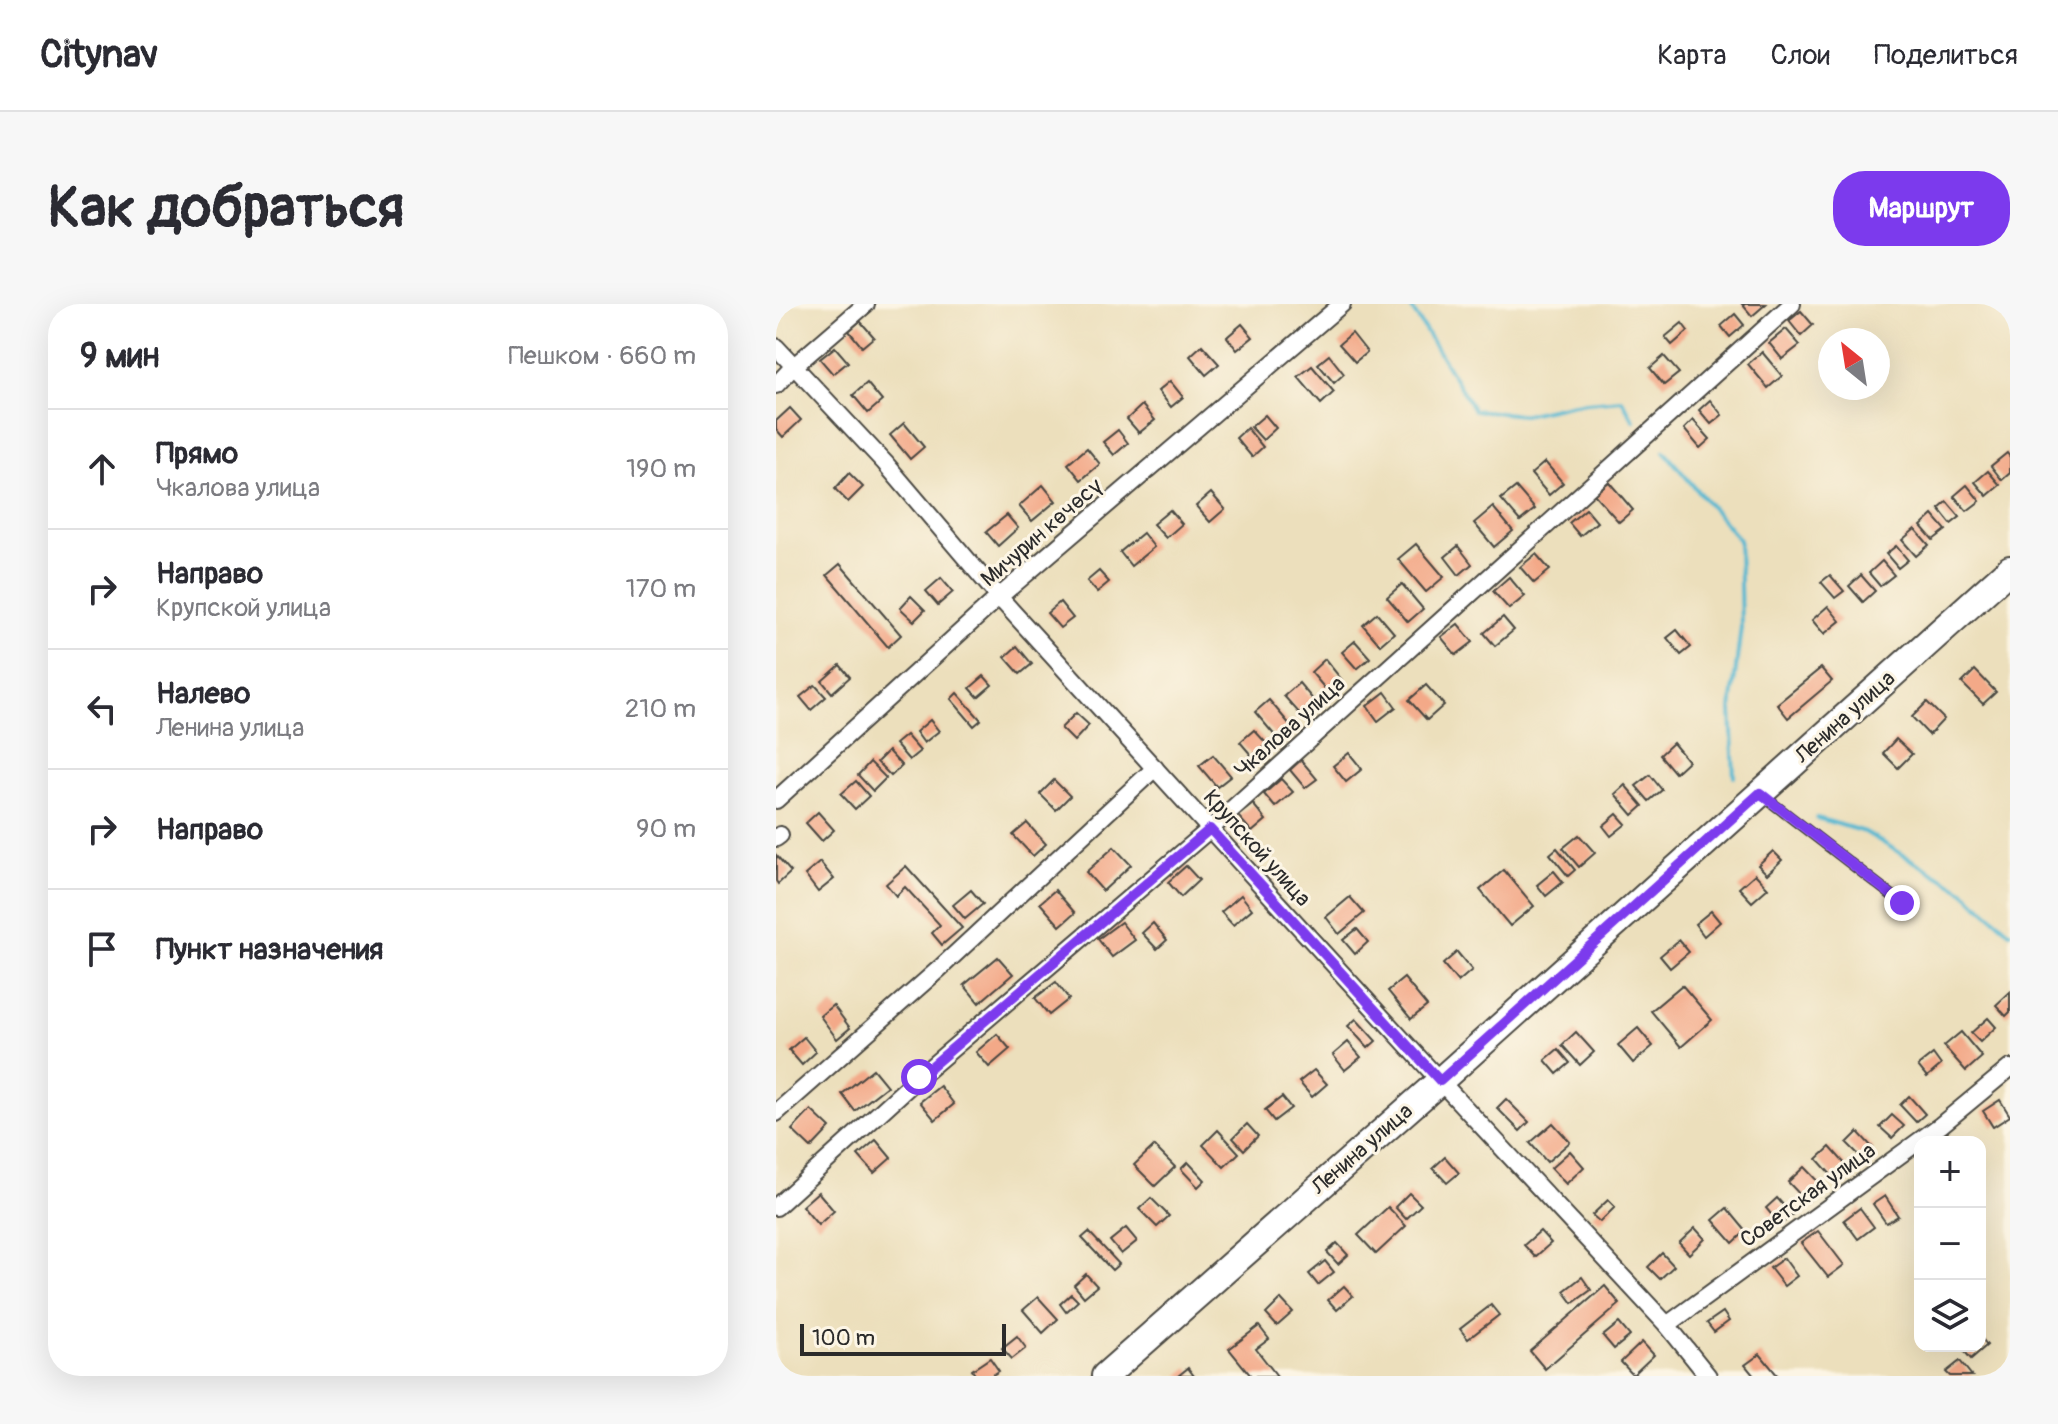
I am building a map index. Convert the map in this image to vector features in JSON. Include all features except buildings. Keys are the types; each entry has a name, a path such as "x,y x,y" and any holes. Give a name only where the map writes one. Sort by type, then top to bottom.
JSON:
{"main road":[{"name":"Ленина улица","path":"1105,1376 1440,1081 2010,569"}],"street":[{"path":"776,385 866,304"},
{"name":"Мичурин көчөсү","path":"776,800 999,597 1342,304"},
{"name":"Чкалова улица","path":"776,1207 919,1077 1210,829 1792,304"},
{"name":"Крупской улица","path":"776,347 885,463 999,597 1210,829 1667,1325 1708,1376"},
{"path":"776,1113 939,969 1155,768"},
{"name":"Советская улица","path":"1667,1325 1941,1125 2010,1068"}],"lane":[{"path":"1760,793 1902,903"}],"waterway":[{"path":"1409,304 1474,410 1523,415 1574,404 1622,400 1634,421"},
{"path":"1664,451 1739,540 1741,627 1731,709 1734,777"},
{"path":"1817,818 1865,832 1962,890 2010,932"}],"route":[{"path":"919,1077 1210,829 1440,1081 1760,793 1902,903"}]}
